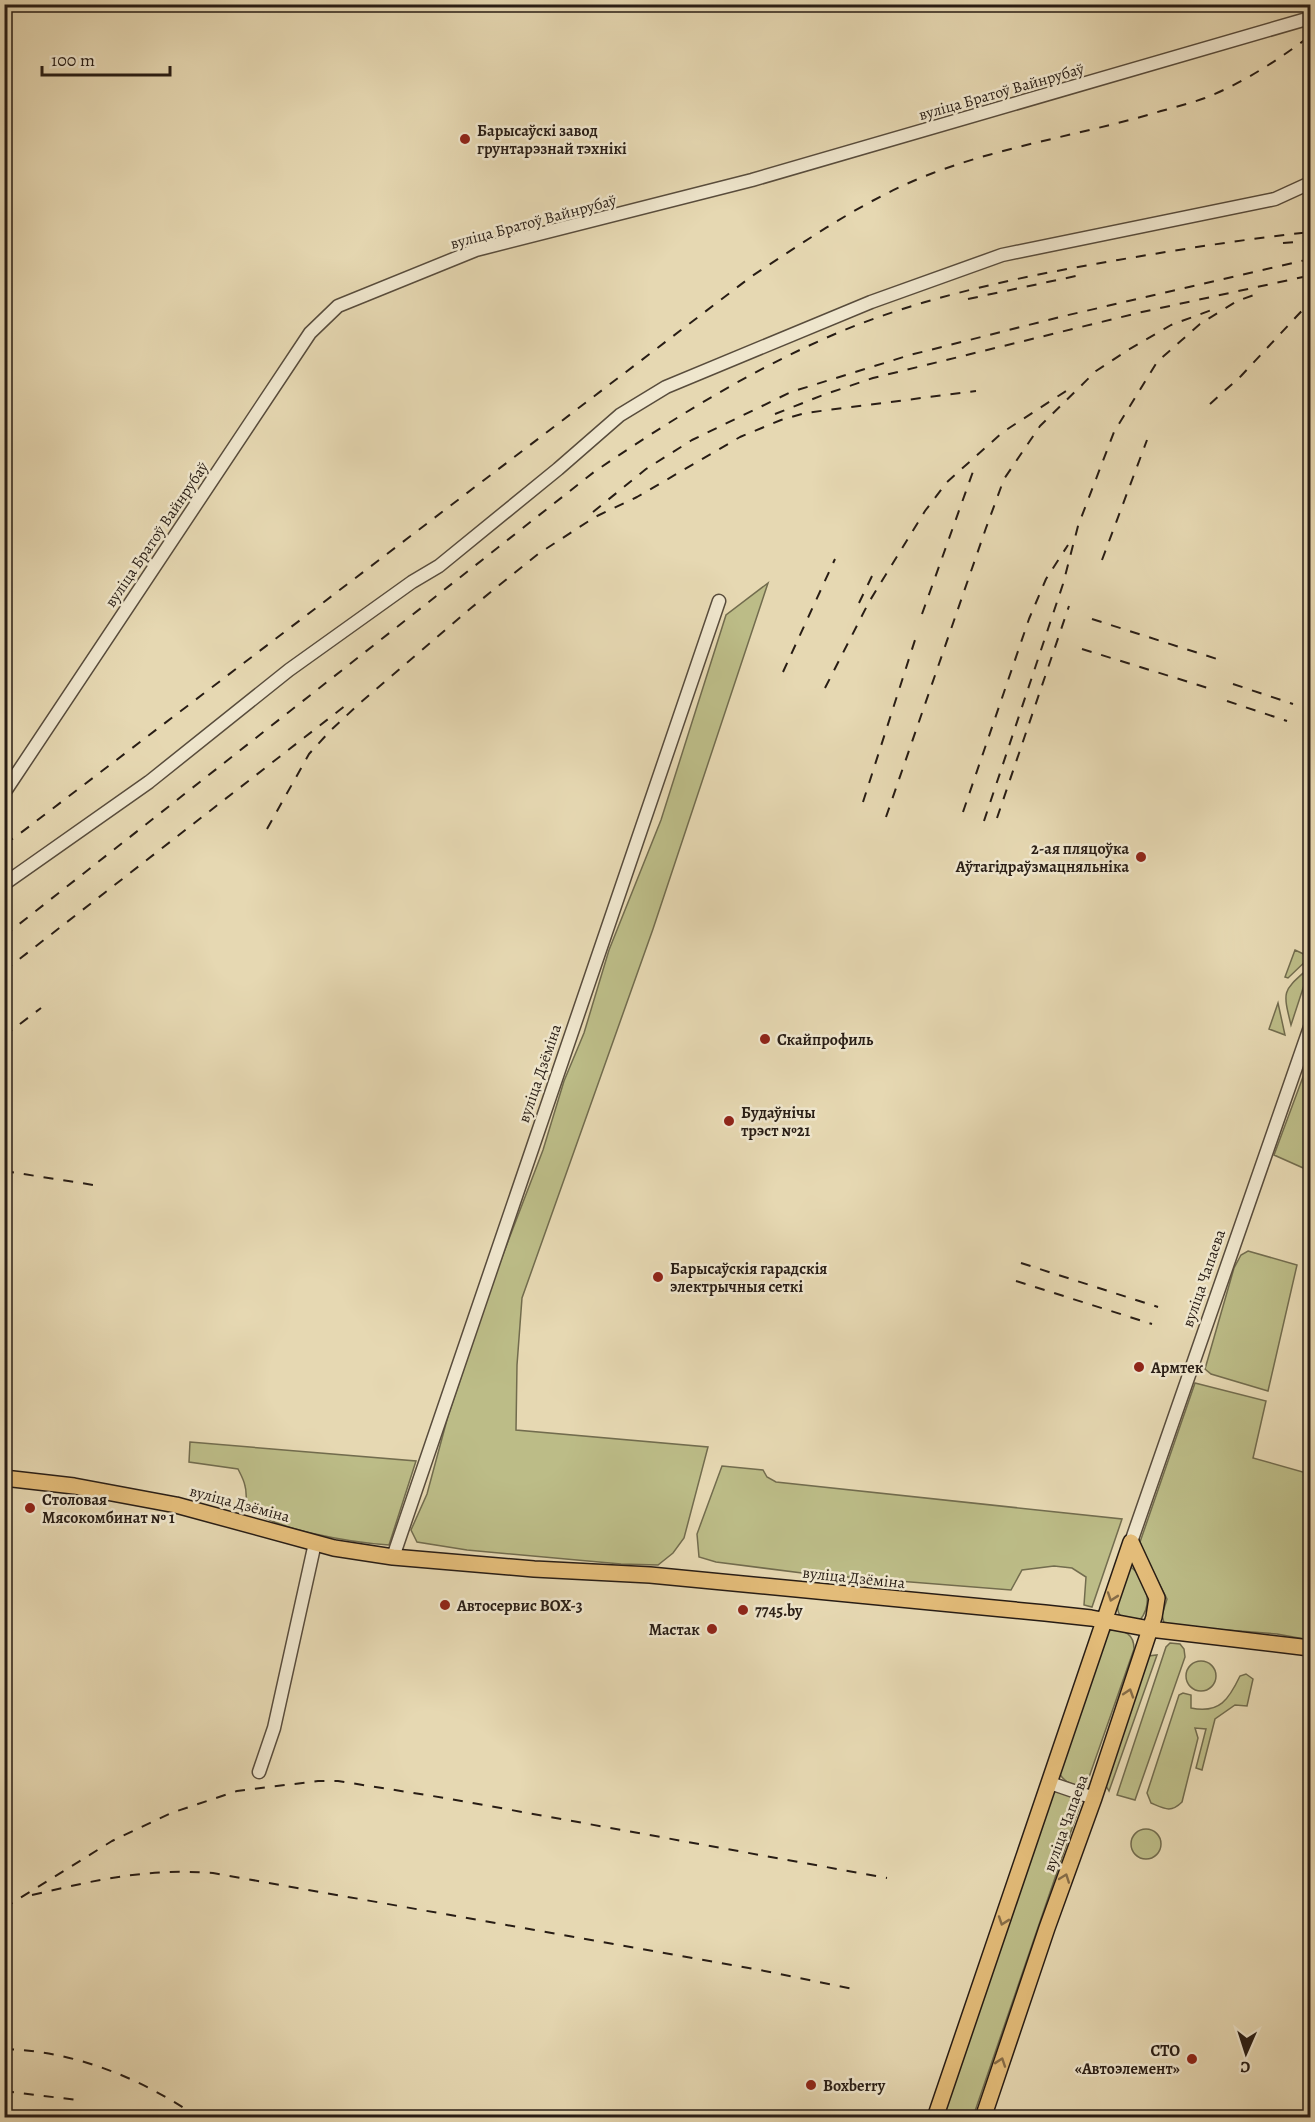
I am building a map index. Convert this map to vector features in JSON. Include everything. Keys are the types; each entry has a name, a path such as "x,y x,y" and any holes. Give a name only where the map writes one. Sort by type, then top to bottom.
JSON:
{"main road":[{"name":"вуліца Дзёміна","path":"4,1478 74,1486 176,1505 315,1543 393,1557 534,1569 684,1578 1057,1615 1150,1629 1311,1648"},
{"name":"вуліца Чапаева","path":"935,2118 1131,1542"},
{"name":"вуліца Чапаева","path":"983,2118 1150,1629 1157,1598 1131,1542"}],"street":[{"name":"вуліца Братоў Вайнрубаў","path":"4,793 310,333 338,306 476,250 752,180 1311,18"},
{"path":"4,884 149,782 299,663 438,566 558,469 620,415 666,387 871,302 1002,255 1275,199 1311,183"},
{"name":"вуліца Дзёміна","path":"393,1557 719,601"},
{"name":"вуліца Чапаева","path":"1131,1542 1311,1027"},
{"path":"259,1772 274,1728 315,1543"},
{"path":"1050,1783 1094,1798"}],"green space":[{"path":"768,583 653,929 522,1298 517,1365 516,1430 708,1447 684,1538 673,1553 658,1565 621,1564 467,1550 417,1542 411,1530 427,1494 448,1416 494,1278 543,1150 564,1081 584,1033 609,950 661,820 726,615"},
{"path":"1295,950 1310,957 1288,978 1285,977"},
{"path":"1310,967 1291,1025 1286,1004 1287,992 1294,981"},
{"path":"1278,1003 1285,1035 1269,1029"},
{"path":"1310,1058 1310,1171 1274,1155"},
{"path":"1248,1251 1297,1265 1268,1391 1211,1374 1205,1369 1234,1268 1241,1255"},
{"path":"1195,1383 1266,1401 1253,1458 1310,1474 1310,1640 1277,1634 1174,1626 1164,1623 1162,1615 1167,1599 1140,1542"},
{"path":"190,1442 416,1461 389,1545 313,1534 272,1521 257,1513 248,1504 245,1484 238,1469 189,1462"},
{"path":"722,1466 763,1470 767,1477 776,1482 1122,1519 1092,1607 1084,1605 1086,1577 1072,1568 1054,1566 1022,1570 1011,1590 810,1574 716,1562 699,1557 697,1534"},
{"path":"1130,1566 1144,1584 1146,1592 1147,1606 1140,1620 1125,1618 1118,1612 1118,1599"},
{"path":"1111,1630 1128,1634 1134,1644 1134,1649 1088,1780 1085,1785 1077,1785 1064,1779 1059,1773 1106,1634"},
{"path":"1170,1643 1180,1644 1184,1649 1185,1657 1135,1800 1117,1795 1166,1647"},
{"path":"1157,1655 1109,1791 1105,1784 1148,1656"},
{"path":"1201,1661 1212,1665 1216,1676 1212,1687 1201,1691 1190,1687 1186,1676 1190,1665"},
{"path":"1246,1674 1253,1679 1247,1706 1235,1705 1215,1719 1202,1770 1196,1768 1206,1729 1195,1728 1198,1738 1182,1802 1171,1809 1151,1803 1147,1793 1179,1695 1183,1693 1191,1695 1191,1708 1216,1707 1232,1692 1240,1676"},
{"path":"1055,1791 1076,1796 1080,1805 973,2117 941,2118 1051,1795"},
{"path":"1146,1829 1157,1833 1161,1844 1157,1855 1146,1859 1135,1855 1131,1844 1135,1833"}],"railway":[{"path":"4,843 14,838 752,276 817,233 885,194 961,163 1205,98 1260,70 1310,36"},
{"path":"4,936 594,472 653,433 745,378 842,331 943,297 1048,273 1142,256 1310,232"},
{"path":"1283,243 1310,241"},
{"path":"593,512 646,469 692,440 791,392 910,355 1064,316 1310,259"},
{"path":"968,299 1076,276"},
{"path":"775,414 873,378 1142,312 1303,277"},
{"path":"984,821 1063,584 1078,526 1114,432 1157,362 1200,324 1237,301 1254,295"},
{"path":"1210,404 1241,376 1310,302"},
{"path":"886,817 1004,479 1040,426 1096,371 1171,325 1217,308"},
{"path":"267,829 309,754 331,730 471,608 538,554 595,517 637,497 740,437 781,420 805,413 976,391"},
{"path":"825,688 869,602 925,511 947,482 1003,432 1066,391"},
{"path":"1102,560 1147,440"},
{"path":"922,614 975,466"},
{"path":"963,812 1029,619 1046,579 1068,545"},
{"path":"783,672 835,559"},
{"path":"859,603 872,576"},
{"path":"997,818 1069,606"},
{"path":"1092,619 1217,659"},
{"path":"863,802 915,640"},
{"path":"1082,649 1208,688"},
{"path":"1233,684 1293,704"},
{"path":"1227,701 1287,721"},
{"path":"4,971 350,702"},
{"path":"4,1036 41,1008"},
{"path":"4,1171 100,1186"},
{"path":"1021,1263 1158,1307"},
{"path":"1016,1281 1152,1324"},
{"path":"4,1908 112,1841 171,1813 237,1791 318,1781 338,1781 445,1798 887,1878"},
{"path":"32,1895 121,1876 165,1872 213,1873 760,1970 858,1990"},
{"path":"4,2049 56,2055 106,2069 154,2091 199,2118"},
{"path":"4,2091 77,2100"}],"place":[{"name":"Барысаўскі завод грунтарэзнай тэхнікі","path":"465,139"},
{"name":"2-ая пляцоўка Аўтагідраўзмацняльніка","path":"1141,857"},
{"name":"Скайпрофиль","path":"765,1039"},
{"name":"Будаўнічы трэст №21","path":"729,1121"},
{"name":"Барысаўскія гарадскія электрычныя сеткі","path":"658,1277"},
{"name":"Армтек","path":"1139,1367"},
{"name":"Столовая Мясокомбинат № 1","path":"30,1508"},
{"name":"Автосервис BOX-3","path":"445,1605"},
{"name":"7745.by","path":"743,1610"},
{"name":"Мастак","path":"712,1629"},
{"name":"СТО «Автоэлемент»","path":"1192,2059"},
{"name":"Boxberry","path":"811,2085"}]}
